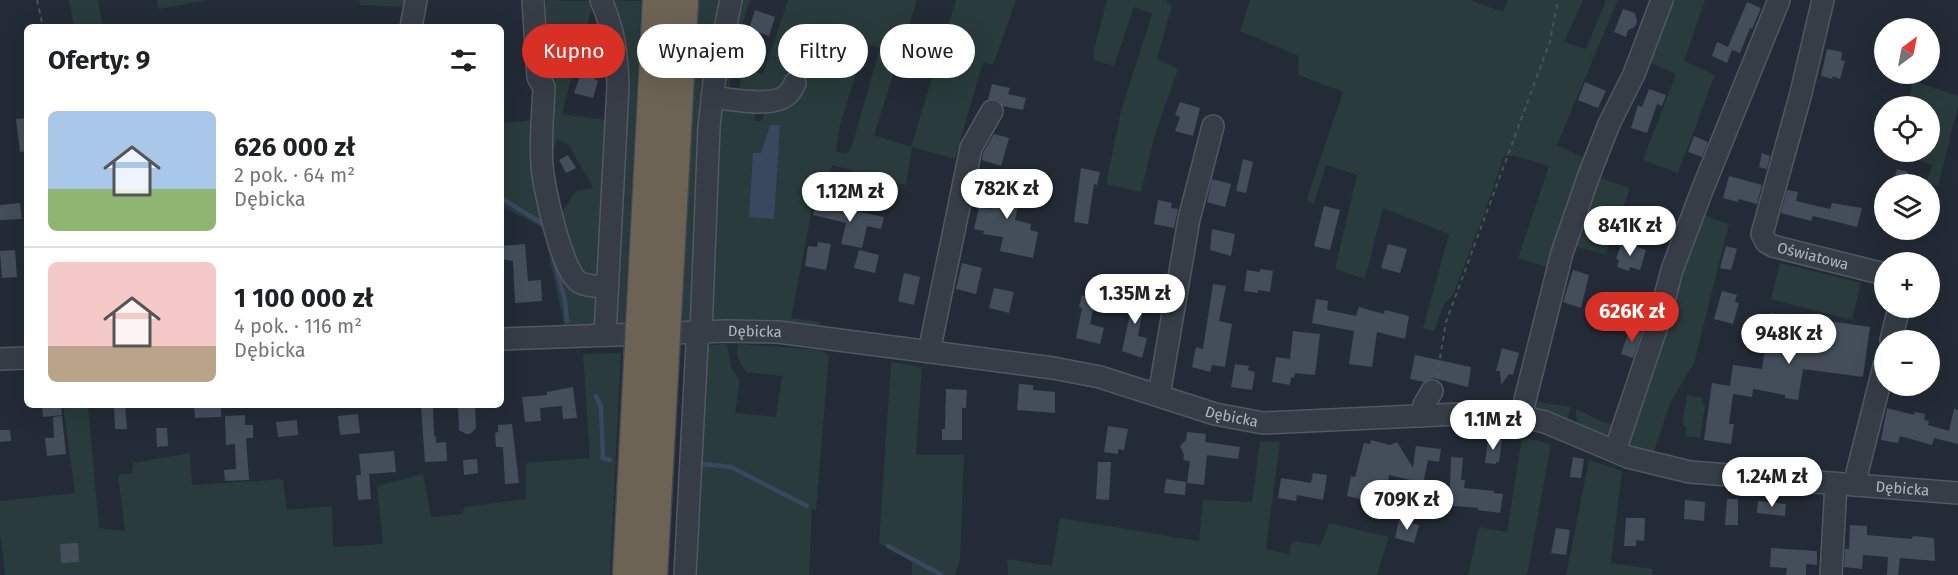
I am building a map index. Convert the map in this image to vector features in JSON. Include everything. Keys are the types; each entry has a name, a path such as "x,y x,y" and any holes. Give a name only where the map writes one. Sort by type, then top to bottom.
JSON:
{"highway":[{"path":"628,575 658,0"},
{"path":"652,575 682,0"}],"street":[{"path":"412,24 416,0"},
{"path":"533,0 538,77 544,87 542,166 550,213 563,256 575,278 588,285 606,287"},
{"path":"601,0 613,32 618,86 605,335"},
{"path":"685,575 697,343 701,332 705,207 713,90 731,0"},
{"path":"1521,416 1562,253 1609,124 1634,74 1662,0"},
{"path":"1615,451 1659,324 1672,270 1779,0"},
{"name":"Oświatowa","path":"1823,0 1801,93 1762,234 1773,246 1874,271"},
{"path":"713,90 767,102 787,96 795,83"},
{"path":"929,352 971,148 992,111"},
{"path":"1159,395 1190,219 1213,126"},
{"name":"Dębicka","path":"504,339 701,332 778,332 1090,375 1215,414 1263,423 1481,413 1521,416 1545,422 1615,451 1657,465 1690,472 1958,493"},
{"path":"0,359 24,358"},
{"path":"1421,416 1424,405 1432,392"},
{"path":"1831,575 1845,484 1874,396"}],"path":[{"path":"37,0 42,24"},
{"path":"1432,392 1436,383 1446,322 1550,40 1558,0"}],"shaded area":[{"path":"69,0 98,0 102,24 73,24"},
{"path":"157,0 208,0 158,9"},
{"path":"359,0 409,0 408,7 360,5"},
{"path":"546,0 594,1 587,24 546,24"},
{"path":"608,0 641,1 640,24 637,24 637,78 624,327 615,322 610,78 625,78 625,24 609,24"},
{"path":"699,0 725,0 723,24 698,24"},
{"path":"738,0 750,0 742,24 732,24"},
{"path":"788,0 917,0 909,24 880,24 880,48 868,45 868,24 780,24"},
{"path":"956,0 1016,0 993,65 983,62 955,159 912,147 906,185 832,165 823,195 815,194 791,318 821,322 819,329 716,323 709,317 717,106 755,107 755,121 762,121 767,106 775,97 739,92 741,78 766,78 766,65 778,30 778,78 855,78 840,125 836,151 846,154 851,149 880,48 880,78 892,78 874,135 911,147 932,78 975,78 975,24 949,24"},
{"path":"1107,0 1166,0 1172,6 1157,59 1178,69 1154,138 1141,192 1106,184 1121,111 1152,14 1134,7 1114,66 1094,60 1094,49"},
{"path":"1250,0 1470,0 1503,12 1508,0 1583,0 1564,42 1586,49 1606,0 1618,0 1557,145 1589,160 1555,270 1518,258 1549,166 1514,156 1504,156 1453,295 1444,304 1434,331 1423,328 1449,234 1383,208 1365,279 1335,269 1357,175 1326,165 1314,204 1306,201 1343,92 1298,75 1299,56 1240,31"},
{"path":"1667,0 1705,0 1684,61 1715,75 1678,173 1643,160 1676,74 1645,60"},
{"path":"547,78 571,78 562,114 610,122 598,276 577,275 561,213 576,191 593,188 569,145 556,139 549,182"},
{"path":"695,78 717,78 693,318 688,323 682,322"},
{"path":"720,78 731,78 729,90 723,92"},
{"path":"1912,84 1922,84 1958,96 1958,106 1940,178 1940,174 1929,174 1932,165 1923,162 1940,162 1940,96 1909,96"},
{"path":"535,120 547,223 568,287 597,296 597,322 589,328 560,329 564,324 543,228 504,207 504,123"},
{"path":"1597,177 1630,188 1606,255 1571,245"},
{"path":"1700,214 1729,224 1694,363 1671,401 1653,455 1628,446 1629,432"},
{"path":"1780,263 1861,283 1852,320 1771,299"},
{"path":"727,344 732,370 740,380 735,413 776,417 782,376 746,372 737,352 738,344 821,350 829,355 816,510 812,509 809,575 691,575 706,345"},
{"path":"621,353 610,575 5,575 0,533 0,501 75,493 63,408 88,408 99,528 125,531 118,475 132,473 133,463 190,453 192,485 283,479 287,510 332,506 333,547 383,544 377,486 423,474 431,517 462,514 465,507 526,499 526,463 590,458 583,354"},
{"path":"891,362 922,367 916,455 964,455 960,559 955,575 912,575 912,562 879,543"},
{"path":"1687,395 1702,398 1705,406 1700,438 1685,436 1686,427 1682,424"},
{"path":"1533,401 1571,407 1567,420 1532,410"},
{"path":"1576,409 1601,421 1621,427 1610,441 1577,427"},
{"path":"1522,437 1551,444 1527,575 1468,575 1479,527 1507,532"},
{"path":"1260,441 1280,442 1266,549 1289,554 1292,541 1321,545 1329,523 1389,537 1377,575 1008,575 1007,559 1052,566 1060,518 1199,541 1203,500 1252,502"},
{"path":"1589,460 1622,471 1611,563 1653,569 1652,575 1566,575"}],"water":[{"path":"770,125 780,125 774,219 749,217 753,153 761,153"}],"building":[{"path":"1747,2 1761,8 1740,53 1732,50 1727,63 1712,56 1717,42 1728,47"},
{"path":"1623,9 1635,13 1637,22 1635,27 1628,30 1626,37 1614,32"},
{"path":"755,10 775,17 769,36 766,35 766,24 751,24"},
{"path":"1827,49 1842,52 1841,60 1845,61 1840,79 1833,76 1832,79 1821,76"},
{"path":"579,78 596,78 598,81 593,98 574,93"},
{"path":"1585,82 1606,91 1598,108 1578,100"},
{"path":"992,84 1010,88 1008,94 1026,98 1023,110 1003,106 998,100 988,99"},
{"path":"1649,89 1666,95 1662,106 1657,104 1647,133 1631,128 1638,105 1642,107"},
{"path":"1180,102 1200,108 1193,136 1175,131 1180,117 1175,115"},
{"path":"24,118 24,151 20,152 16,119"},
{"path":"994,134 1009,138 1001,166 982,160 983,153"},
{"path":"1694,136 1708,142 1702,157 1688,152"},
{"path":"1762,153 1770,156 1767,169 1759,167"},
{"path":"568,155 576,168 566,173 559,160"},
{"path":"1243,159 1253,162 1246,193 1236,191"},
{"path":"1081,168 1100,172 1097,185 1094,184 1088,224 1074,222"},
{"path":"1897,169 1908,172 1908,174 1896,174"},
{"path":"997,176 1023,181 1015,220 1031,224 1030,230 1038,232 1033,258 1000,251 1003,237 983,234 984,231 974,229 979,207 991,209"},
{"path":"1729,176 1762,185 1757,204 1723,198"},
{"path":"1212,179 1231,184 1225,207 1207,202"},
{"path":"1787,190 1798,192 1796,201 1830,209 1832,203 1862,208 1857,227 1813,216 1811,221 1781,213"},
{"path":"1158,200 1172,203 1171,208 1178,209 1174,228 1154,224"},
{"path":"20,203 22,219 0,220 0,205"},
{"path":"816,203 884,217 881,229 867,226 862,248 841,244 846,223 813,215"},
{"path":"1324,206 1340,210 1330,250 1314,246"},
{"path":"1212,229 1235,234 1231,256 1210,250"},
{"path":"1622,241 1646,250 1640,270 1630,267 1629,271 1617,267 1619,260 1616,259"},
{"path":"818,242 831,244 826,270 805,266 808,246 817,247"},
{"path":"525,244 528,281 541,280 542,301 515,303 513,261 504,260 504,246"},
{"path":"1388,244 1407,249 1400,273 1381,268"},
{"path":"1726,246 1737,249 1731,270 1720,268"},
{"path":"15,250 17,277 2,278 0,251"},
{"path":"859,250 879,255 875,273 854,268"},
{"path":"962,263 982,268 976,294 956,289"},
{"path":"1260,269 1273,271 1270,292 1244,291 1247,270 1260,272"},
{"path":"1573,270 1589,275 1581,308 1563,302"},
{"path":"904,273 920,277 914,305 898,301"},
{"path":"1088,283 1106,286 1103,302 1095,300 1090,324 1104,328 1100,344 1076,338 1082,308 1079,307"},
{"path":"1213,284 1226,286 1219,321 1232,324 1225,367 1212,365 1210,372 1192,367 1196,347 1203,349"},
{"path":"994,288 1014,292 1009,313 989,308"},
{"path":"1130,290 1146,293 1138,336 1147,338 1142,358 1122,351 1132,305 1127,304"},
{"path":"1722,291 1737,295 1735,302 1739,303 1733,324 1714,319"},
{"path":"1316,299 1328,301 1327,310 1356,316 1359,307 1384,314 1385,310 1409,316 1405,339 1377,332 1372,367 1349,364 1354,331 1312,323"},
{"path":"1770,313 1870,327 1863,377 1803,369 1798,400 1753,389 1752,397 1733,394 1729,424 1734,424 1731,444 1704,440 1712,383 1730,386 1733,365 1762,369"},
{"path":"1630,328 1642,332 1633,358 1621,354"},
{"path":"1293,331 1320,334 1315,375 1295,373 1294,378 1291,377 1290,385 1272,382 1276,357 1290,359"},
{"path":"1502,348 1519,353 1513,375 1509,374 1501,385 1500,371 1496,371"},
{"path":"1415,355 1471,367 1468,387 1433,378 1424,382 1410,379"},
{"path":"1235,364 1249,366 1248,370 1255,372 1252,390 1231,387"},
{"path":"1019,384 1033,385 1033,390 1055,392 1055,413 1017,410"},
{"path":"573,387 577,418 563,419 562,406 540,408 541,421 525,422 522,397 547,395 547,392"},
{"path":"946,389 967,390 966,408 962,408 962,440 942,440 942,429 945,429"},
{"path":"42,408 61,408 62,415 43,417"},
{"path":"114,408 125,408 127,429 115,429"},
{"path":"194,408 221,408 221,417 195,418"},
{"path":"421,408 433,408 434,437 436,436 436,443 446,442 447,461 425,462"},
{"path":"458,408 475,408 476,428 470,434 459,430"},
{"path":"1887,408 1914,415 1915,412 1925,414 1924,420 1929,421 1928,425 1949,431 1954,409 1958,410 1958,444 1934,438 1932,445 1900,436 1898,443 1881,440"},
{"path":"358,414 360,433 340,435 338,416"},
{"path":"245,415 245,425 253,425 253,438 246,438 249,480 225,481 224,470 236,469 235,444 226,445 225,416"},
{"path":"62,416 66,454 47,456 45,438 54,438 53,417"},
{"path":"297,420 298,435 278,437 276,422"},
{"path":"512,424 519,483 505,484 503,447 496,447 495,433 498,432 498,425"},
{"path":"1108,426 1128,429 1124,450 1118,449 1118,454 1104,452"},
{"path":"156,428 167,428 168,446 157,447"},
{"path":"0,430 10,430 11,441 0,442"},
{"path":"1187,432 1206,434 1205,442 1240,447 1238,459 1207,455 1204,485 1187,483 1190,461 1183,460 1184,455 1180,446 1186,440"},
{"path":"1488,439 1502,440 1499,462 1496,464 1485,463"},
{"path":"1371,440 1390,445 1397,442 1413,468 1416,446 1441,449 1439,462 1428,460 1423,484 1450,486 1451,457 1463,458 1461,480 1465,480 1464,488 1503,494 1500,513 1406,499 1410,480 1389,475 1387,488 1384,487 1380,504 1347,496 1351,476 1355,477 1364,443 1370,444"},
{"path":"394,451 396,472 369,474 371,499 358,500 356,475 361,475 359,454"},
{"path":"1573,457 1584,459 1581,478 1570,477"},
{"path":"477,459 478,473 464,475 463,460"},
{"path":"1098,462 1111,462 1109,500 1096,499"},
{"path":"1313,473 1327,475 1323,500 1297,495 1296,501 1278,498 1281,478 1311,483"},
{"path":"1166,479 1186,482 1185,495 1164,493"},
{"path":"1727,499 1738,499 1738,525 1725,525"},
{"path":"1685,500 1705,502 1704,521 1684,519"},
{"path":"1758,501 1786,504 1785,516 1757,513"},
{"path":"1626,518 1645,518 1644,541 1636,540 1636,546 1624,546"},
{"path":"1399,520 1419,525 1414,543 1395,538"},
{"path":"1850,525 1867,526 1867,535 1912,539 1913,536 1934,538 1935,561 1900,558 1898,575 1887,575 1888,557 1863,555 1862,569 1844,567 1845,549 1849,549"},
{"path":"1556,528 1570,530 1566,555 1551,553"},
{"path":"78,543 79,562 61,563 60,544"},
{"path":"1771,548 1817,551 1817,565 1806,564 1806,575 1786,575 1787,568 1770,567"}],"waterway":[{"path":"504,200 543,224 545,229"},
{"path":"554,260 565,301 567,321"},
{"path":"596,396 601,407 603,458 610,460"},
{"path":"702,464 731,467 807,506"},
{"path":"888,546 942,575"}]}
